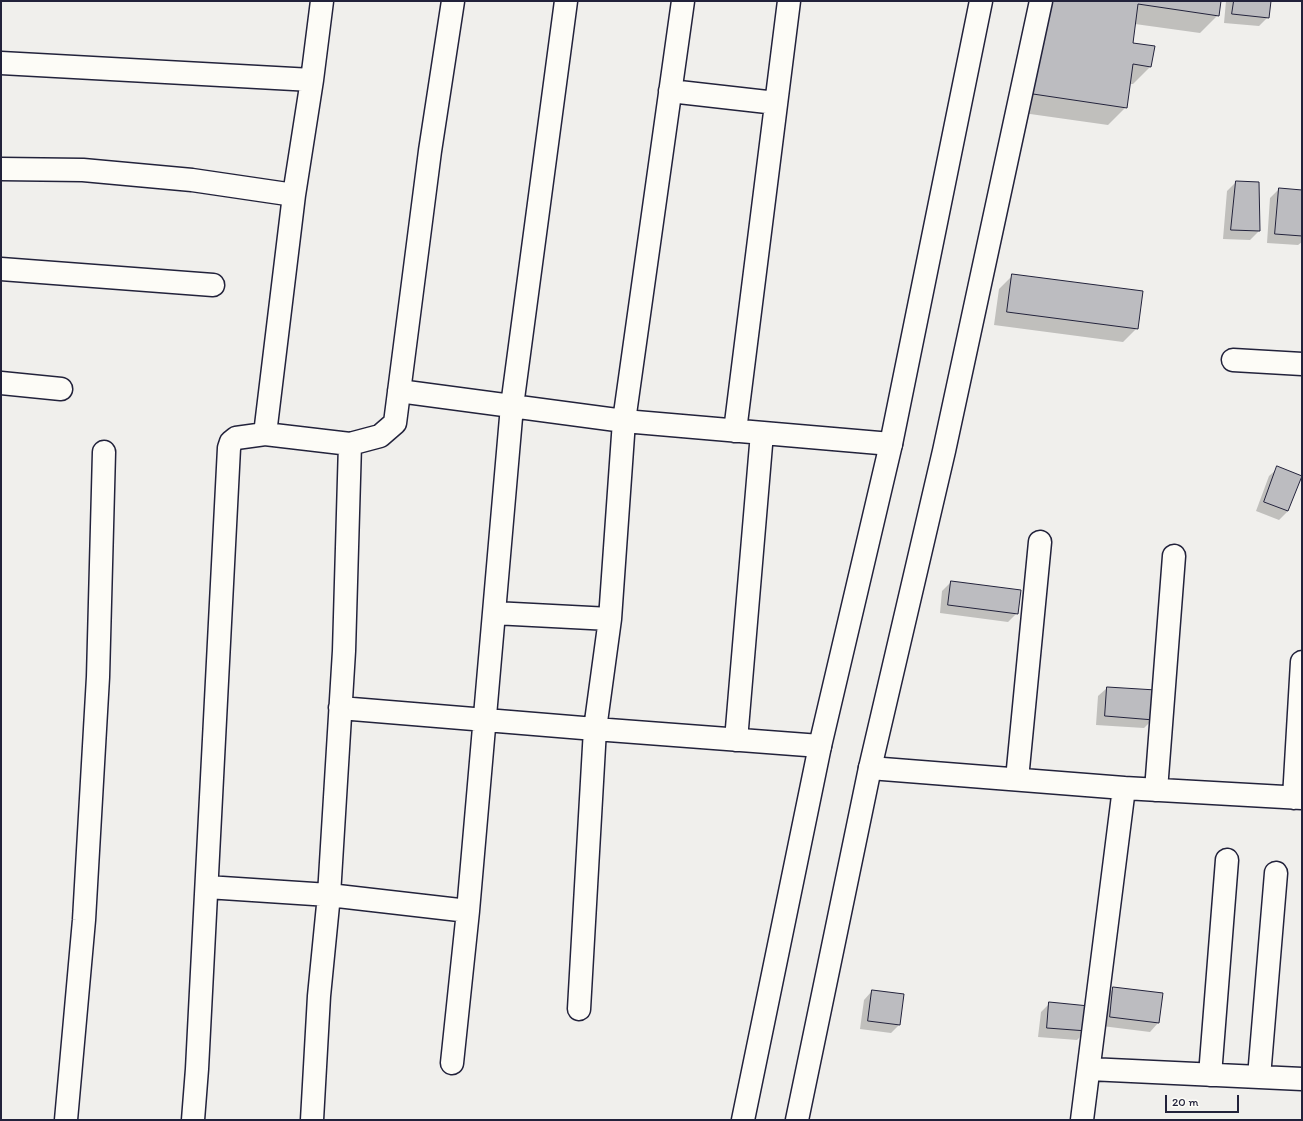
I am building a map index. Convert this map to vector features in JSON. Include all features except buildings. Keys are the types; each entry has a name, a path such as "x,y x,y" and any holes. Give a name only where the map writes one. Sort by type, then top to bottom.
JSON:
{"street":[{"path":"265,434 294,195 312,80 322,1"},
{"path":"193,1120 207,888 229,448 231,442 236,438 265,434 350,444 380,436 395,423 430,151 453,1"},
{"path":"452,1062 468,911 512,406 566,1"},
{"path":"578,1009 595,729 610,619 624,421 683,1"},
{"path":"735,431 789,1"},
{"path":"743,1120 820,746 891,444 981,1"},
{"path":"797,1120 870,768 944,451 1041,1"},
{"path":"1,63 312,80"},
{"path":"670,91 776,103"},
{"path":"1,169 83,170 106,172 192,180 294,195"},
{"path":"1,269 213,285"},
{"path":"1233,360 1302,364"},
{"path":"1,383 61,389"},
{"path":"400,391 624,421 891,444"},
{"path":"736,740 762,433"},
{"path":"312,1120 319,996 329,895 344,643 350,444"},
{"path":"66,1120 84,920 98,677 104,452"},
{"path":"1017,779 1040,542"},
{"path":"1156,790 1174,556"},
{"path":"494,613 610,619"},
{"path":"870,768 1124,788 1298,798 1302,662"},
{"path":"340,708 820,746"},
{"path":"1082,1120 1124,788"},
{"path":"1210,1075 1227,860"},
{"path":"1259,1077 1276,873"},
{"path":"207,888 329,895 468,911"},
{"path":"1089,1069 1302,1080"}]}
